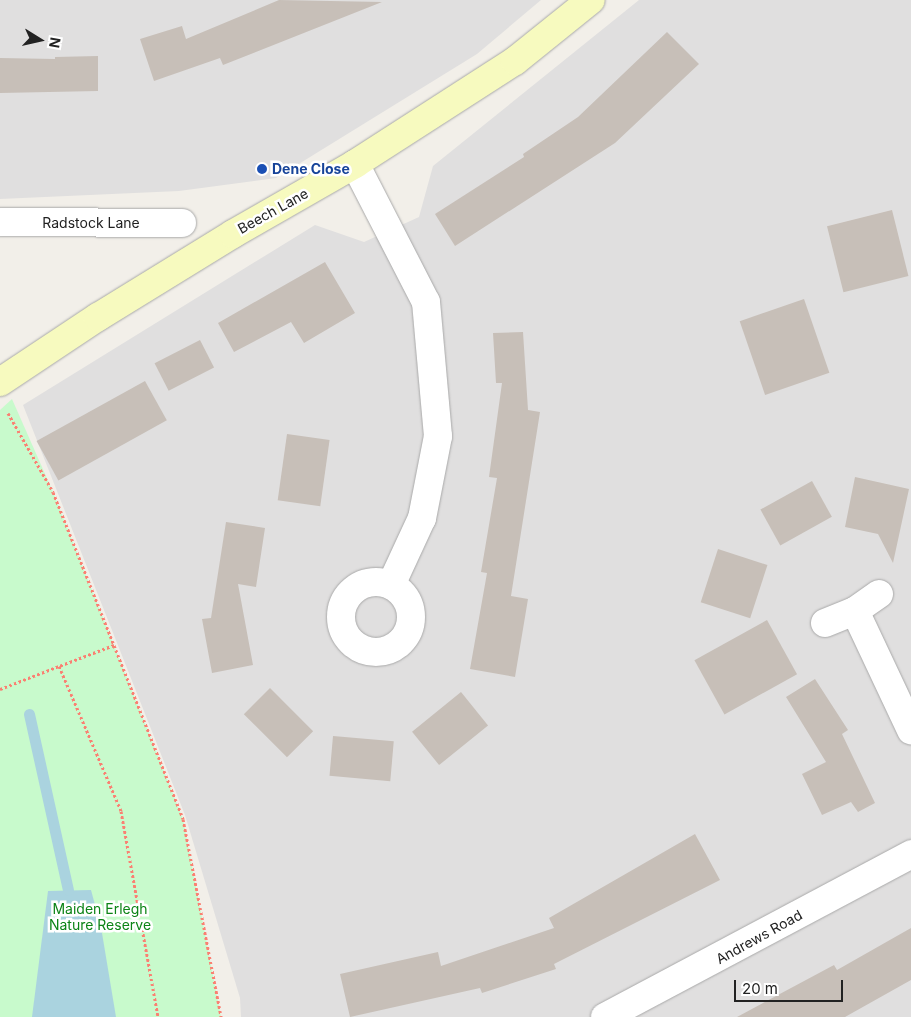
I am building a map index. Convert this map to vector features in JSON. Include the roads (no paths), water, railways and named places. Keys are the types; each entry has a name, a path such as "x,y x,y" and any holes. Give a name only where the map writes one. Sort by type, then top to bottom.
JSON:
{"street":[{"name":"Beech Lane","path":"2,394 233,234 355,164 515,61 591,0"},
{"path":"355,164 426,302 437,426 422,518 391,585"},
{"name":"Radstock Lane","path":"0,222 182,223"},
{"path":"825,623 854,611 879,594"},
{"path":"854,611 911,730"},
{"name":"Andrews Road","path":"605,1017 911,854"}],"water":[{"path":"91,890 101,927 116,1017 32,1017 48,891"}],"waterway":[{"path":"29,714 68,890"}],"place":[{"name":"Dene Close","path":"262,169"}],"park label":[{"name":"Maiden Erlegh Nature Reserve","path":"100,918"}]}
